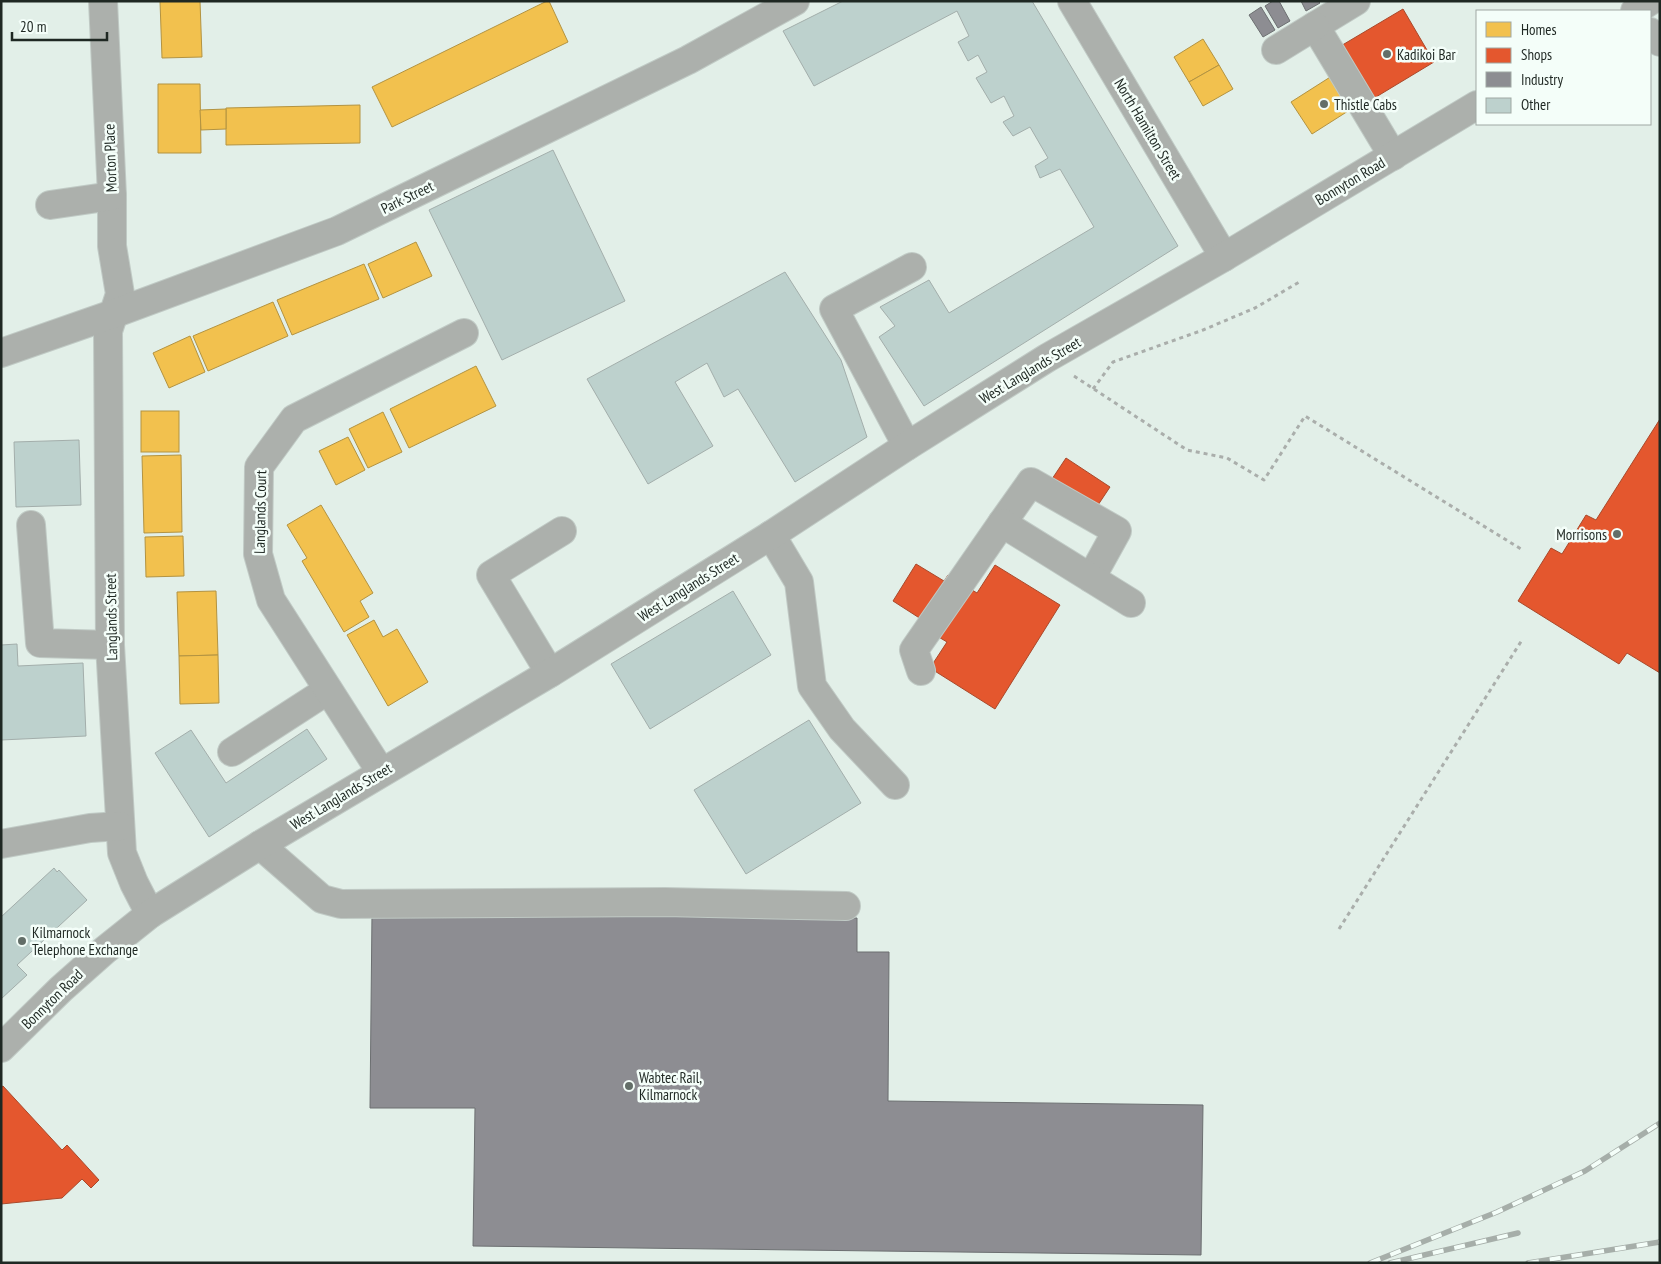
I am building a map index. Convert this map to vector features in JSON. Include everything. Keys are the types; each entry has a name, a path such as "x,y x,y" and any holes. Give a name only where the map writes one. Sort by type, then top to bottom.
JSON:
{"street":[{"name":"Morton Place","path":"103,1 112,196 112,246 120,294 113,314"},
{"name":"Park Street","path":"1,353 113,314 337,231 688,60 795,1"},
{"name":"North Hamilton Street","path":"1072,1 1224,257"},
{"path":"1276,50 1356,1"},
{"path":"1636,10 1650,1"},
{"path":"1315,26 1393,156"},
{"path":"1651,33 1660,42"},
{"name":"Bonnyton Road","path":"1224,257 1476,106"},
{"path":"50,205 112,196"},
{"name":"West Langlands Street","path":"150,914 381,772 550,673 771,535 907,446 1047,358 1224,257"},
{"path":"907,446 834,310 912,267"},
{"name":"Langlands Street","path":"113,314 108,331 110,645 120,826 122,853 134,884 150,914"},
{"name":"Langlands Court","path":"381,772 271,600 258,554 258,467 294,419 464,333"},
{"path":"921,671 914,650 1031,482 1117,531 1091,578"},
{"path":"1002,523 1131,603"},
{"path":"31,525 40,643 110,645"},
{"path":"550,673 491,575 562,531"},
{"path":"771,535 799,582 812,686 842,729 895,785"},
{"path":"232,752 328,690"},
{"path":"1,844 90,828 120,826"},
{"path":"260,845 322,899 341,904 665,902 846,906"},
{"name":"Bonnyton Road","path":"1,1048 61,989 150,914"}],"path":[{"path":"1093,389 1113,362 1203,330 1255,308 1301,281"},
{"path":"1047,358 1186,450 1227,458 1264,480 1305,416 1521,550"},
{"path":"1340,929 1522,640"}],"building: Homes":[{"path":"160,1 200,1 202,57 162,58"},
{"path":"549,1 568,42 392,127 372,87"},
{"path":"1203,39 1219,65 1189,82 1174,57"},
{"path":"1219,65 1233,89 1203,106 1189,82"},
{"name":"Thistle Cabs","path":"1335,74 1356,106 1312,134 1291,102"},
{"path":"158,84 200,84 201,153 158,153"},
{"path":"360,105 360,143 226,145 226,108"},
{"path":"226,109 226,129 201,130 200,110"},
{"path":"416,242 432,276 383,298 368,264"},
{"path":"364,264 379,299 292,335 277,300"},
{"path":"273,302 288,336 208,371 193,336"},
{"path":"190,336 205,372 169,388 153,353"},
{"path":"476,366 496,406 409,448 390,409"},
{"path":"141,411 179,411 179,452 141,452"},
{"path":"383,412 402,452 368,468 349,429"},
{"path":"348,437 365,470 336,485 319,451"},
{"path":"181,455 182,532 144,533 142,456"},
{"path":"321,505 373,593 360,601 369,617 344,632 302,561 307,558 287,525"},
{"path":"183,536 184,576 146,577 145,537"},
{"path":"216,591 218,655 179,656 177,592"},
{"path":"374,620 383,637 397,629 428,682 388,706 347,635"},
{"path":"218,655 219,703 180,704 179,656"}],"building: Shops":[{"name":"Kadikoi Bar","path":"1403,9 1434,62 1371,100 1339,47"},
{"name":"Morrisons","path":"1660,419 1660,673 1627,653 1619,664 1518,601 1551,548 1562,554 1586,515 1596,520"},
{"path":"1066,458 1110,487 1096,508 1052,479"},
{"path":"916,564 944,581 921,619 893,601"},
{"path":"995,565 1060,605 995,709 930,668 947,642 917,624 948,575 977,593"},
{"path":"3,1086 62,1150 67,1145 99,1180 91,1188 82,1179 62,1198 1,1204 1,1087"}],"building: Industry":[{"path":"1273,1 1279,1 1290,21 1278,28 1265,6"},
{"path":"1301,1 1318,1 1320,3 1306,11"},
{"path":"1261,7 1275,30 1263,37 1249,15"},
{"name":"Wabtec Rail, Kilmarnock","path":"372,913 857,918 857,952 889,952 888,1101 1203,1105 1201,1255 473,1246 475,1108 370,1108"}],"building: Other":[{"path":"843,1 1032,1 1178,246 924,406 879,337 895,326 880,307 929,280 949,313 1094,227 1060,169 1040,178 1035,166 1048,158 1030,127 1013,136 1003,122 1014,116 1004,96 991,103 976,78 987,72 978,55 968,61 958,42 969,36 957,11 814,86 783,31"},
{"path":"553,150 625,301 502,360 429,210"},
{"path":"785,272 841,360 867,437 795,482 738,389 724,397 707,363 675,382 713,446 648,484 587,379"},
{"path":"79,440 81,505 16,507 14,442"},
{"path":"733,591 771,655 650,729 611,664"},
{"path":"17,644 18,666 83,663 86,736 1,740 1,645"},
{"path":"809,720 861,803 746,874 694,790"},
{"path":"307,729 327,759 209,837 155,753 191,730 226,783"},
{"name":"Kilmarnock Telephone Exchange","path":"54,868 57,872 59,870 87,900 17,965 27,975 1,999 1,917"}],"railway":[{"path":"1370,1263 1497,1212 1585,1171 1660,1123"},
{"path":"1390,1263 1518,1233"},
{"path":"1528,1263 1660,1242"}],"place":[{"name":"Kadikoi Bar","path":"1387,54"},
{"name":"Thistle Cabs","path":"1324,104"},
{"name":"Morrisons","path":"1617,534"},
{"name":"Kilmarnock Telephone Exchange","path":"22,941"},
{"name":"Wabtec Rail, Kilmarnock","path":"629,1086"}]}
